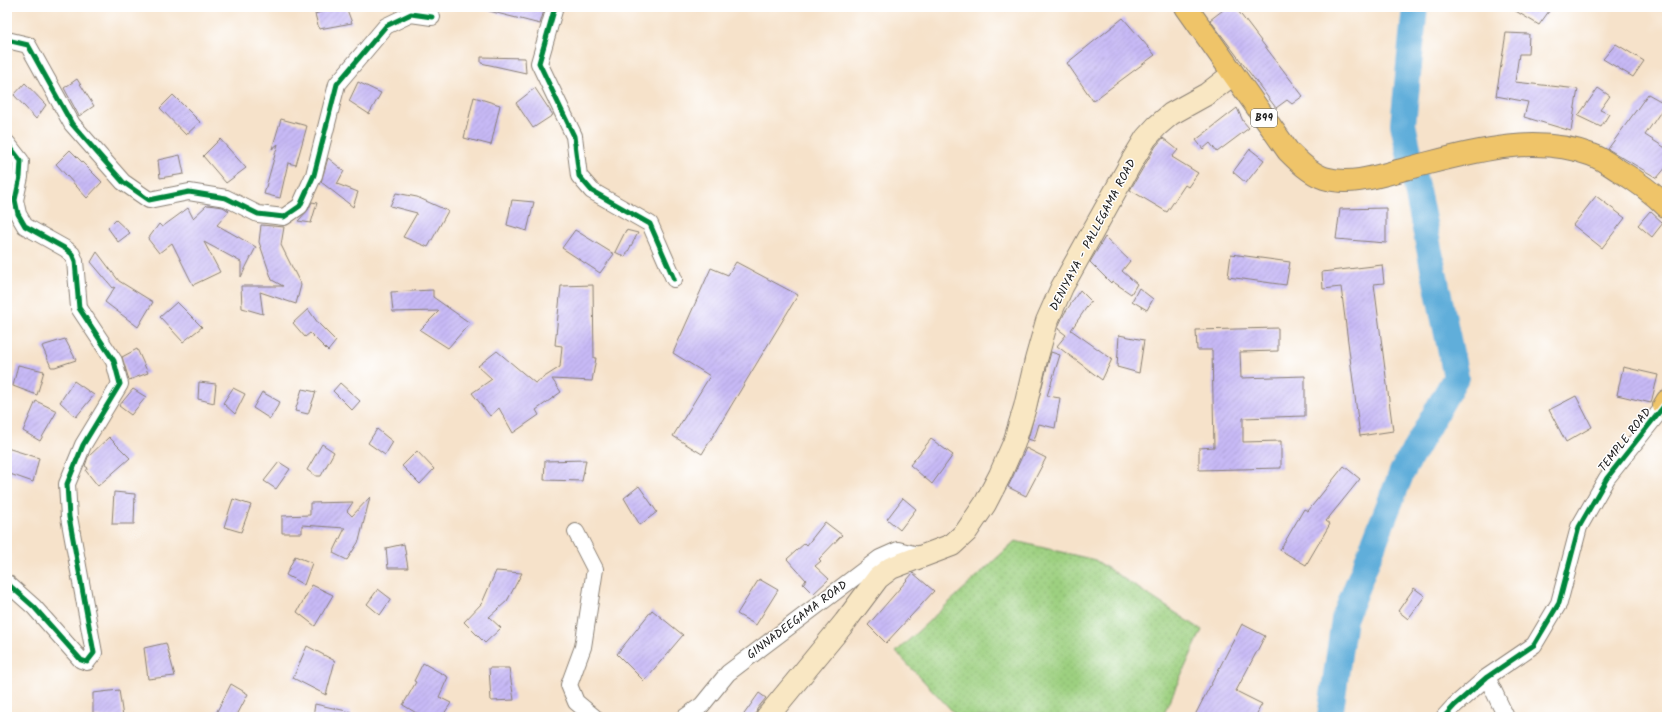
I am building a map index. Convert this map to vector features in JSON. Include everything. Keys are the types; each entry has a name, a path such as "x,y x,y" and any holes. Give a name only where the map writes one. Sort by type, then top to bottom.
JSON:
{"main road":[{"name":"B99","path":"1186,7 1288,151 1305,167 1323,178 1344,181 1373,177 1472,152 1507,146 1531,145 1568,148 1594,155 1630,177 1667,207"},
{"name":"DENIYAYA - PALLEGAMA ROAD","path":"767,717 845,622 878,578 891,568 952,544 966,532 985,504 1014,443 1025,407 1047,321 1062,287 1146,138 1170,114 1207,94 1233,74"}],"street":[{"path":"555,7 539,63 574,136 579,176 592,192 650,224 674,278"},
{"path":"7,40 28,45 72,124 123,182 149,200 189,192 226,198 258,214 284,216 300,206 314,175 337,84 386,26 411,14 432,17"},
{"path":"7,143 20,161 20,177 15,200 18,214 25,226 66,249 72,254 75,262 79,308 114,361 120,384 83,445 67,484 69,517 94,653 91,658 87,662 81,660 34,607 7,583"},
{"name":"TEMPLE ROAD","path":"1444,717 1455,705 1487,677 1534,644 1559,603 1579,527 1607,478 1666,405"},
{"path":"576,532 595,569 583,647 570,685 576,702 594,717"},
{"name":"GINNADEEGAMA ROAD","path":"685,717 702,705 728,673 880,558 898,550 922,556"},
{"path":"1487,677 1506,717"}],"green space":[{"path":"1015,541 1095,560 1202,630 1162,717 958,717 896,652"}],"building":[{"path":"337,7 346,7 352,23 319,29 315,14"},
{"path":"489,7 545,7 540,24 489,11"},
{"path":"1227,7 1235,7 1303,96 1292,104 1287,100 1276,108 1210,20"},
{"path":"1509,7 1552,7 1539,25"},
{"path":"1123,18 1155,55 1093,101 1067,63"},
{"path":"1506,33 1529,34 1528,54 1519,54 1515,82 1578,89 1571,131 1524,117 1528,102 1496,96"},
{"path":"1616,44 1644,61 1633,77 1603,59"},
{"path":"481,57 525,58 526,73 481,63"},
{"path":"77,79 94,106 79,116 64,88"},
{"path":"358,82 381,93 369,114 349,101"},
{"path":"25,83 46,105 36,119 14,95"},
{"path":"535,88 553,115 533,128 516,103"},
{"path":"1598,88 1610,96 1600,110 1609,114 1601,127 1578,116"},
{"path":"1648,94 1666,104 1645,135 1667,149 1667,166 1657,178 1608,149"},
{"path":"173,95 200,122 186,135 160,108"},
{"path":"474,97 500,105 491,145 464,138"},
{"path":"1237,108 1243,121 1249,128 1217,152 1210,143 1203,149 1196,140"},
{"path":"281,119 307,126 296,165 288,163 280,198 264,194 278,144 272,149"},
{"path":"1163,138 1178,150 1172,157 1198,173 1188,187 1185,185 1167,212 1130,190 1156,146"},
{"path":"220,139 246,168 226,183 203,156"},
{"path":"1250,149 1264,160 1246,183 1233,172"},
{"path":"70,150 102,182 87,198 56,164"},
{"path":"180,155 184,174 160,178 158,160"},
{"path":"328,158 344,171 337,184 358,192 353,207 321,182"},
{"path":"396,193 417,197 448,211 428,247 403,237 417,213 390,206"},
{"path":"1596,196 1625,218 1602,248 1573,225"},
{"path":"512,200 534,202 527,231 507,225"},
{"path":"312,202 317,203 311,223 298,221 308,210"},
{"path":"207,205 223,207 229,211 217,225 256,247 241,277 241,262 204,242 220,272 193,285 172,243 159,253 148,239 159,224 162,227 188,208 193,218"},
{"path":"1386,208 1386,243 1336,239 1340,209"},
{"path":"1650,211 1663,223 1652,237 1638,225"},
{"path":"116,220 130,233 118,242 108,228"},
{"path":"261,225 284,227 281,245 301,285 296,304 260,292 263,314 242,308 241,286 283,286 272,280 259,242"},
{"path":"575,230 614,254 600,273 562,248"},
{"path":"626,230 638,233 625,257 615,252"},
{"path":"1105,237 1130,261 1122,271 1137,284 1131,294 1112,281 1111,283 1090,262"},
{"path":"97,252 119,281 153,302 138,327 105,302 115,287 113,288 91,262"},
{"path":"1231,254 1290,262 1286,285 1228,277"},
{"path":"736,262 798,295 702,454 673,436 710,376 673,353 711,268 728,275"},
{"path":"1382,265 1384,283 1374,284 1393,431 1360,436 1341,287 1323,289 1322,272"},
{"path":"593,285 594,358 596,358 592,381 552,379 561,392 536,410 539,415 513,433 499,408 490,416 472,393 492,379 478,366 497,351 535,383 560,367 562,346 555,345 561,286"},
{"path":"1139,288 1153,299 1147,310 1132,301"},
{"path":"433,290 433,297 470,323 448,348 420,330 439,311 393,312 391,292"},
{"path":"1080,290 1091,301 1071,330 1112,359 1102,380 1057,346 1066,335 1058,329 1059,325 1064,314"},
{"path":"177,302 202,327 183,342 160,317"},
{"path":"308,309 318,323 336,341 328,351 310,333 305,337 293,323"},
{"path":"1278,328 1278,351 1240,352 1241,378 1305,376 1305,416 1243,418 1243,442 1281,441 1281,468 1199,470 1199,448 1214,447 1212,350 1197,350 1196,330"},
{"path":"1119,335 1144,340 1139,373 1117,367"},
{"path":"65,339 76,360 51,367 42,346"},
{"path":"137,349 148,373 129,380 122,357"},
{"path":"1051,352 1060,355 1047,396 1060,398 1055,428 1039,424 1034,441 1028,439"},
{"path":"18,365 44,371 37,395 13,386"},
{"path":"1623,367 1658,375 1651,403 1617,395"},
{"path":"74,381 94,395 76,417 60,402"},
{"path":"199,382 216,384 214,403 198,399"},
{"path":"340,383 360,401 352,410 333,391"},
{"path":"233,388 245,394 235,414 223,403"},
{"path":"133,389 146,397 131,415 119,406"},
{"path":"302,389 316,392 308,414 295,411"},
{"path":"262,392 280,402 270,419 253,408"},
{"path":"1576,396 1592,427 1566,442 1549,410"},
{"path":"36,401 57,411 40,441 23,431"},
{"path":"377,429 393,442 385,455 368,443"},
{"path":"109,437 130,458 98,486 86,471 88,468 85,466 88,457"},
{"path":"931,439 953,455 932,484 910,465"},
{"path":"322,444 334,452 321,476 316,476 307,470"},
{"path":"7,448 39,458 33,482 7,473"},
{"path":"1026,448 1046,458 1026,496 1008,487"},
{"path":"417,451 434,469 420,484 402,466"},
{"path":"586,460 582,481 544,480 545,461"},
{"path":"279,462 290,469 276,489 264,481"},
{"path":"1344,466 1360,479 1326,521 1330,524 1306,565 1280,550 1304,509 1308,511"},
{"path":"639,486 657,512 640,525 624,498"},
{"path":"114,492 135,494 134,524 112,524"},
{"path":"370,497 359,541 347,560 333,553 345,528 302,525 302,533 282,533 282,516 310,515 310,503 353,502 347,511 352,516"},
{"path":"903,498 916,509 900,530 887,519"},
{"path":"233,499 251,505 241,532 224,527"},
{"path":"825,522 842,535 819,559 821,561 815,566 829,579 813,594 803,584 806,580 787,559 805,543 807,545"},
{"path":"404,544 408,568 388,568 386,548"},
{"path":"295,556 312,563 304,585 286,575"},
{"path":"496,571 522,573 507,601 489,617 501,628 485,643 464,622 482,603"},
{"path":"913,573 934,591 886,643 868,625"},
{"path":"759,579 778,590 756,625 737,614"},
{"path":"312,585 333,595 315,626 297,612"},
{"path":"1414,588 1425,596 1408,619 1398,611"},
{"path":"378,589 391,599 380,615 367,604"},
{"path":"652,610 683,635 644,681 617,654"},
{"path":"1242,624 1265,636 1236,691 1262,704 1255,717 1194,717"},
{"path":"166,643 175,676 148,679 144,648"},
{"path":"307,646 335,661 326,695 293,678"},
{"path":"423,663 448,677 439,697 451,703 442,717 423,717 403,705 416,682 414,681"},
{"path":"489,668 509,668 514,700 491,701"},
{"path":"231,684 248,694 236,717 214,717"},
{"path":"119,690 123,717 93,717 93,693"},
{"path":"759,693 766,698 757,709 755,717 742,717"},
{"path":"315,704 351,712 351,717 313,717"}],"waterway":[{"path":"1330,717 1344,619 1402,472 1456,377 1403,124 1415,7"}],"cycle path":[{"path":"555,7 539,63 574,136 579,176 592,191 650,224 674,279"},
{"path":"7,40 28,45 72,124 123,182 149,200 189,192 226,198 258,214 284,217 300,206 314,175 337,84 386,26 411,14 432,17"},
{"path":"7,143 21,161 20,177 15,200 18,214 25,226 66,249 72,254 75,261 79,308 114,361 120,384 83,445 67,484 69,517 94,653 87,662 81,660 34,607 7,583"},
{"path":"1444,717 1455,705 1487,677 1534,645 1559,603 1579,527 1607,478 1664,406"}]}
